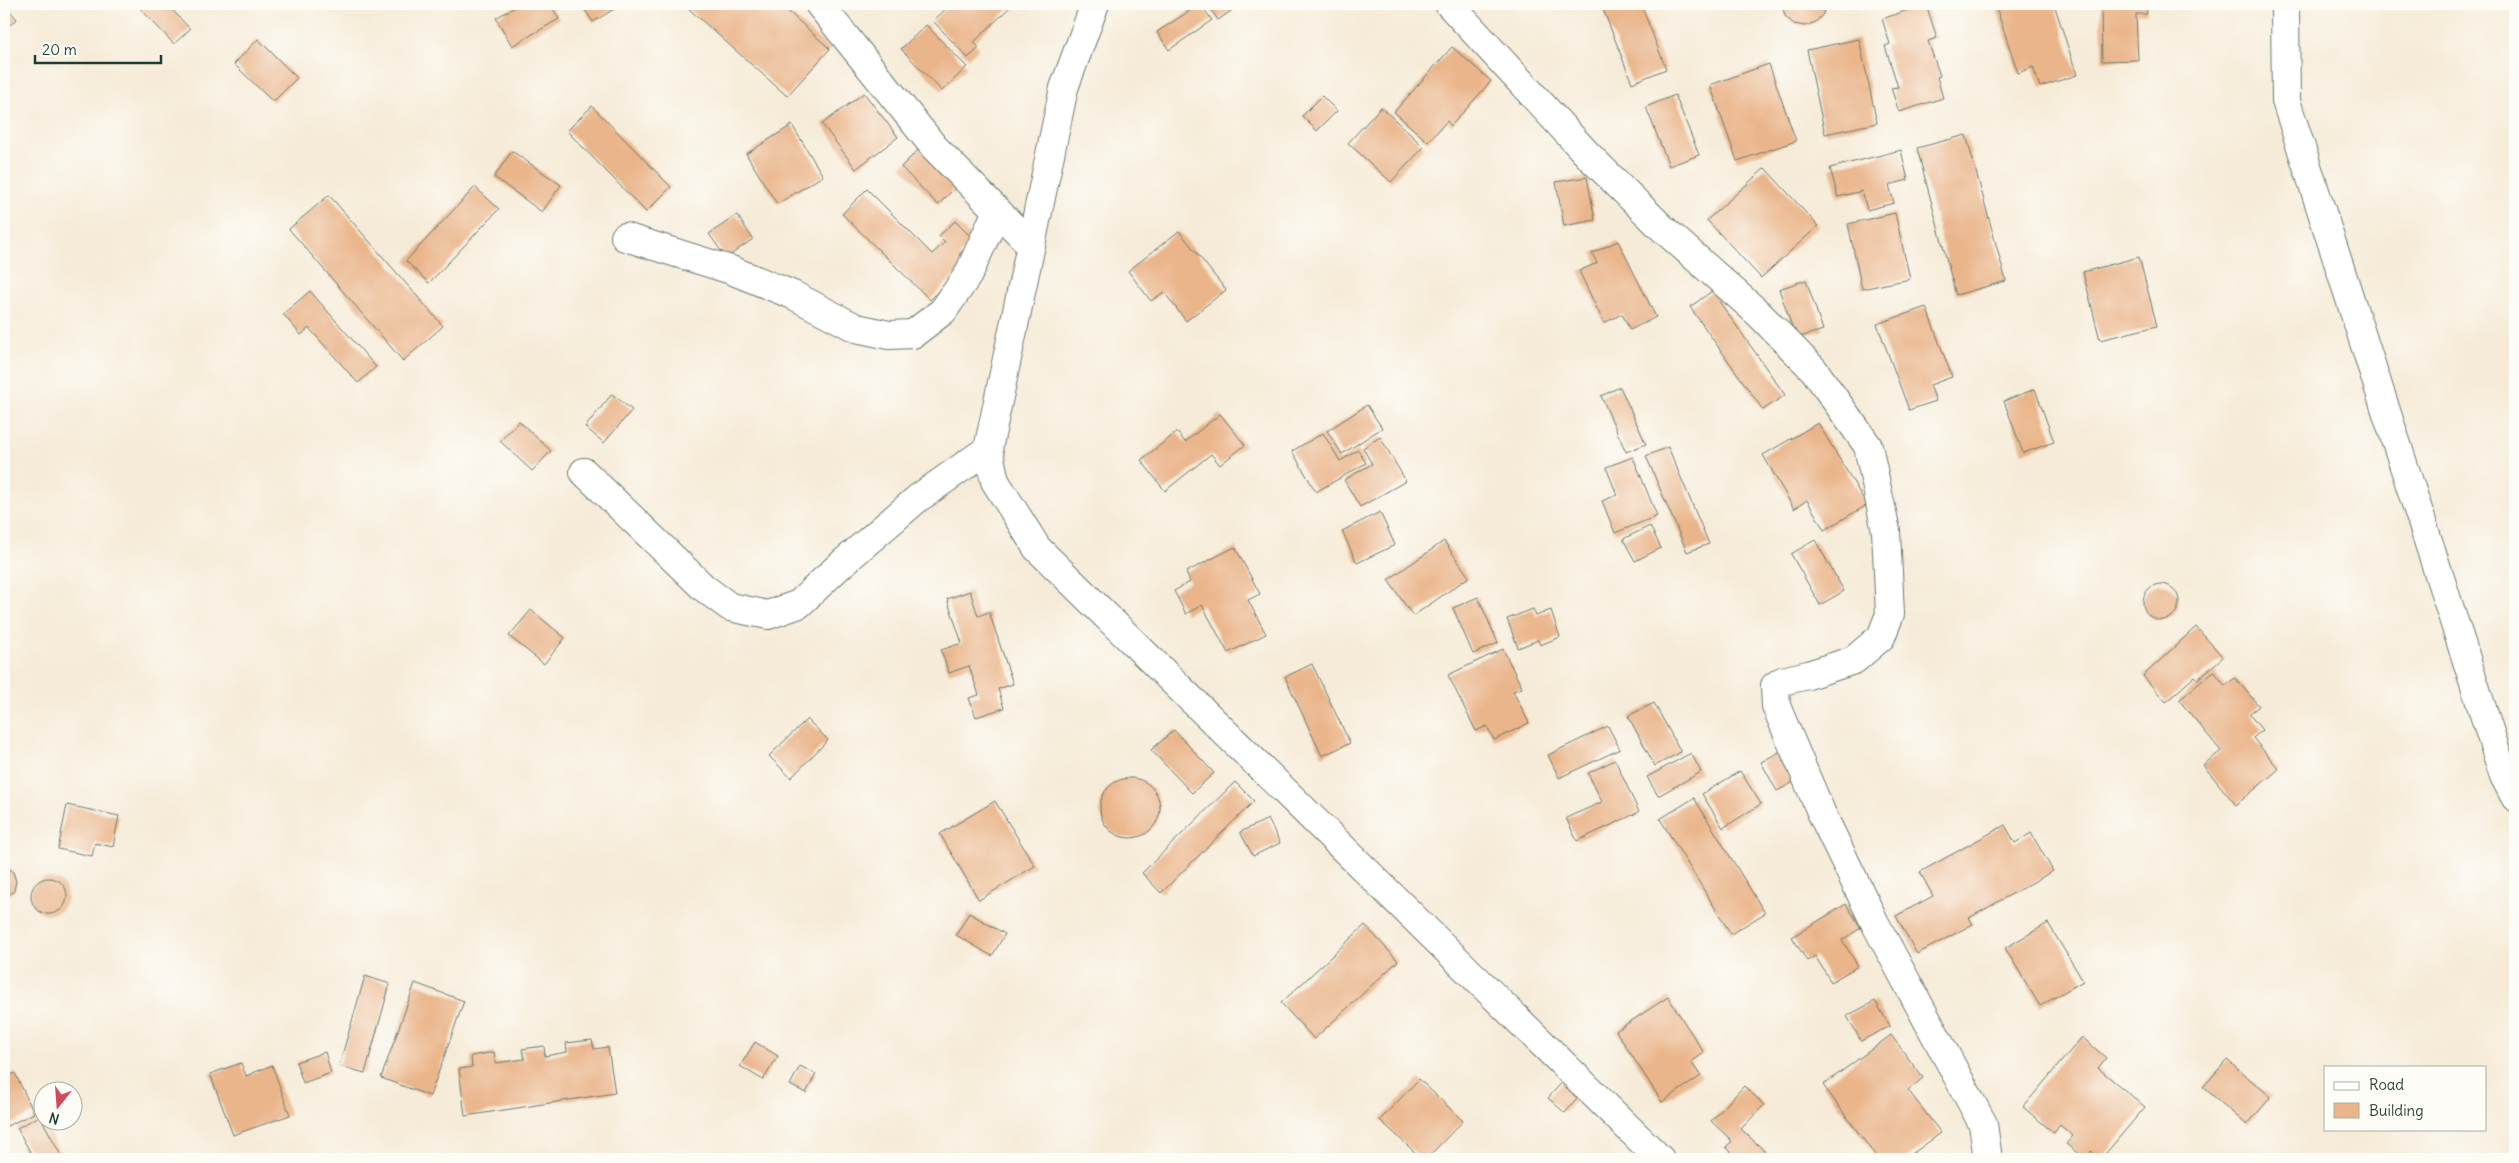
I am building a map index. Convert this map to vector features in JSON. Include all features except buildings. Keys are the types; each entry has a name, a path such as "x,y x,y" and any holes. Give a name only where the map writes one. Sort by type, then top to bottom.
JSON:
{"street":[{"path":"820,4 935,148 1031,245"},
{"path":"1095,4 1064,88 988,449 995,481 1037,548 1660,1159"},
{"path":"1449,4 1588,155 1660,226 1758,313 1814,370 1868,446 1886,531 1890,614 1881,637 1854,660 1808,675 1782,681 1775,686 1776,706 1820,812 1875,923 1983,1124 1988,1159"},
{"path":"2285,4 2286,101 2504,776 2515,797"},
{"path":"625,237 731,270 793,295 856,328 889,335 913,334 942,311 968,275 997,211"},
{"path":"584,472 704,588 730,607 768,615 799,604 916,499 988,449"}]}
